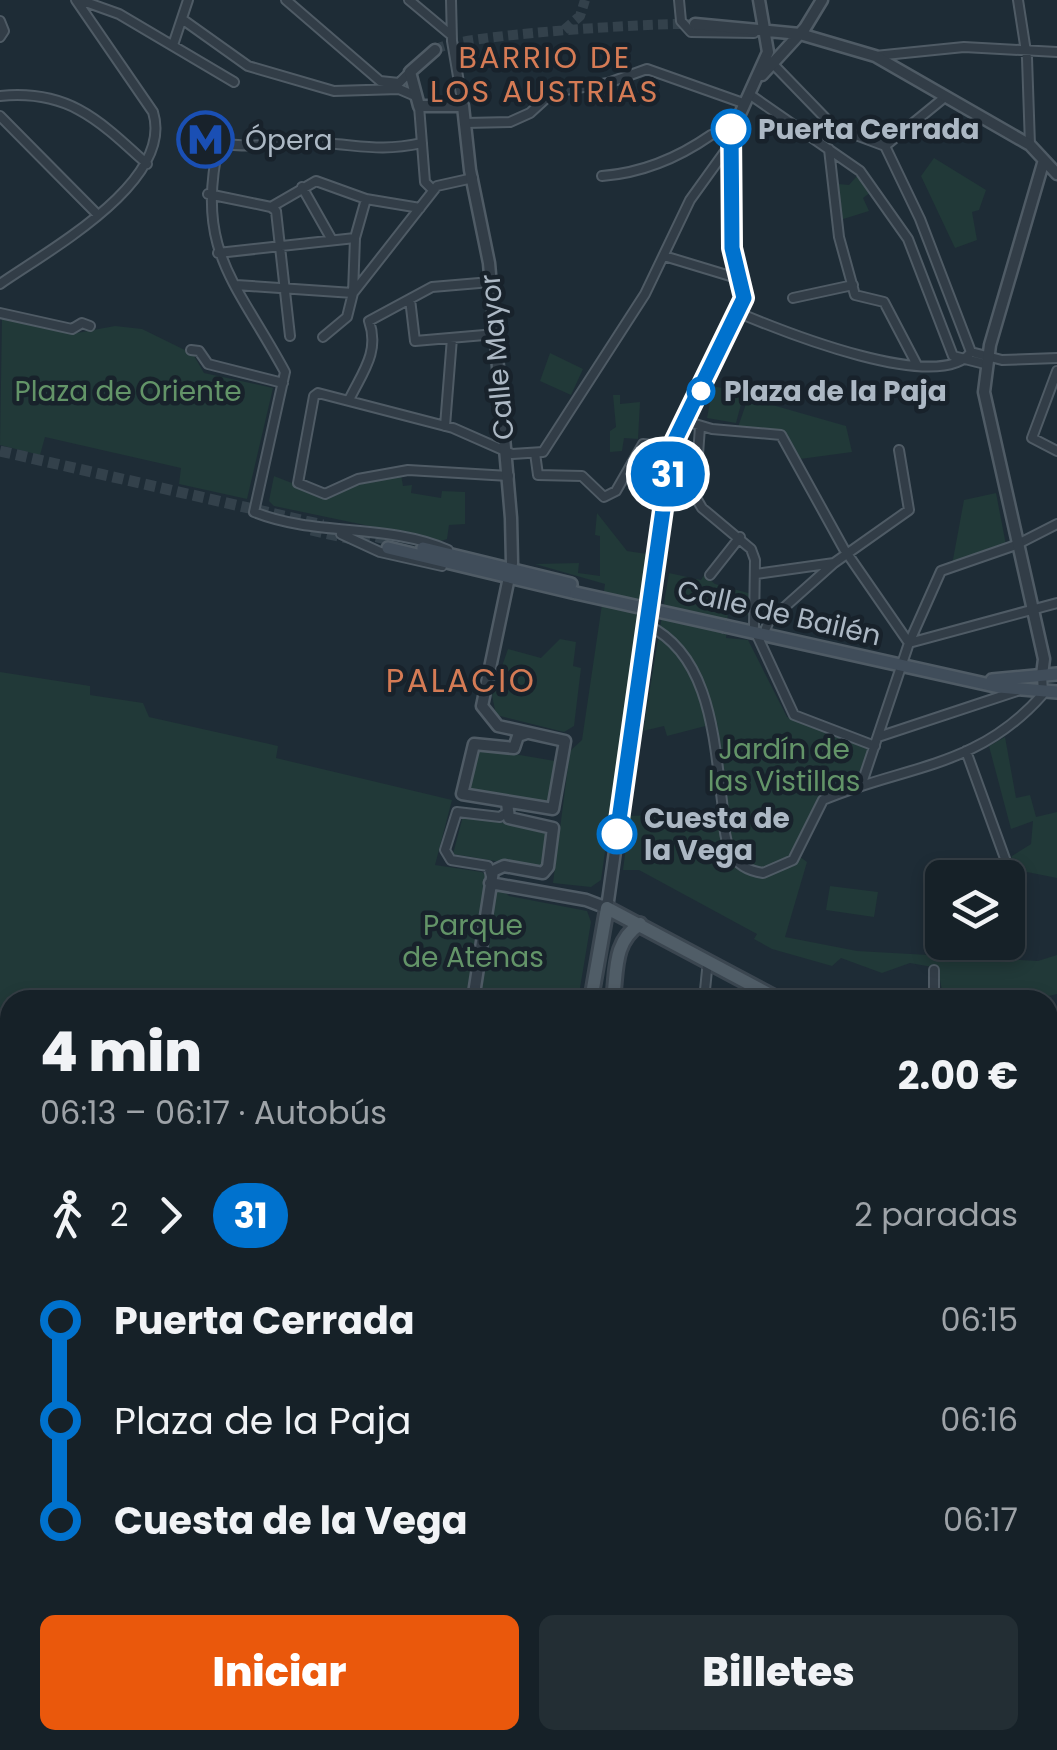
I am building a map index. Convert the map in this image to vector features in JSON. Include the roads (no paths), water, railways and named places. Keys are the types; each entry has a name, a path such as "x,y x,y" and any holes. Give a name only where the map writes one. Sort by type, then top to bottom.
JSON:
{"main road":[{"name":"Calle de Bailén","path":"389,544 1018,691 1057,692"},
{"path":"999,685 1051,674"},
{"path":"594,990 607,908 762,990"},
{"path":"613,990 622,937 640,924"}],"street":[{"path":"78,0 119,14 234,82"},
{"path":"0,284 106,212 147,164 156,124 151,109 78,0"},
{"path":"173,45 188,0"},
{"path":"286,0 382,82 396,83 436,50"},
{"path":"409,0 451,35"},
{"name":"Calle Mayor","path":"451,0 451,35 491,282 509,476 510,573 482,695 485,714 505,728"},
{"path":"678,0 689,25 800,34 876,56 1047,161"},
{"path":"758,79 768,52 759,0"},
{"path":"491,879 607,908 672,446 744,298 732,248 732,125 758,79 800,34 822,0"},
{"path":"647,625 667,636 680,651 708,708 732,855 753,871 775,872 792,860 820,802 966,751 1004,733 1043,694 1051,674 1044,659 986,416 986,360 1047,161 1018,0"},
{"path":"182,19 248,66 334,91 404,89 417,104 463,106"},
{"path":"0,21 4,30 0,38"},
{"path":"876,56 964,47 1057,52"},
{"path":"772,62 834,126 885,146 913,202 972,352 986,360"},
{"path":"466,123 510,122 530,113 554,92 647,70 746,99 860,170 908,239 950,352 963,361"},
{"path":"366,91 367,72"},
{"path":"410,72 425,183 433,190"},
{"path":"0,96 31,93 65,101 83,110 147,164"},
{"path":"885,146 945,97"},
{"path":"2,118 98,215"},
{"path":"602,176 628,174 685,153 711,136"},
{"path":"190,350 199,351 208,364 283,383 285,372 218,253 208,194 218,143 322,143 383,150 422,143"},
{"path":"509,476 408,470 358,478 330,494 298,483 314,396 318,393 446,426 505,450 543,452 646,294 690,200 731,143"},
{"path":"829,148 839,237 856,296 884,302 917,365"},
{"path":"718,163 731,166"},
{"path":"353,293 433,190 473,178"},
{"path":"270,206 316,181 366,199 420,208"},
{"path":"302,187 332,240"},
{"path":"208,194 270,206 276,211 290,336"},
{"path":"323,337 347,317 353,293 354,238 366,199"},
{"path":"218,253 354,238"},
{"path":"664,256 740,279"},
{"path":"348,400 374,350 369,321 432,287 491,282"},
{"path":"236,285 353,293"},
{"path":"793,298 852,285"},
{"path":"410,299 415,341 496,334"},
{"path":"0,313 72,329 82,323 90,326"},
{"path":"739,313 876,360 928,370 963,361 1057,358"},
{"path":"446,426 452,338"},
{"path":"963,361 972,352"},
{"path":"1057,371 1032,438 1057,451"},
{"name":"Calle de Bailén","path":"283,383 254,510 332,530 384,532 493,569"},
{"path":"685,421 700,427 777,434 848,555 909,643"},
{"path":"700,427 694,496 702,508 751,549 759,629 794,715 877,741 1018,691"},
{"path":"535,454 536,472 541,476 582,476 600,497 616,491 645,443 672,446"},
{"path":"759,629 834,563 911,506 898,450"},
{"path":"861,786 909,643 941,570 1016,545 1057,524"},
{"name":"Calle de Bailén","path":"332,530 380,552 493,569"},
{"path":"710,575 740,537"},
{"path":"756,574 834,563"},
{"path":"909,643 1057,603"},
{"path":"505,728 565,741 557,806 550,809 507,808 465,795 461,787 474,744 514,748 516,740 527,733"},
{"path":"505,728 516,740"},
{"path":"966,751 1006,860"},
{"path":"491,879 500,866 541,872 548,867 553,828 512,819 507,808"},
{"path":"474,990 491,879 488,866 451,860 444,850 457,812 500,817 507,808"},
{"path":"705,990 708,960"},
{"path":"934,970 934,990"}],"tunnel":[{"path":"564,30 580,16 585,0"},
{"path":"435,50 514,35 689,24"},
{"path":"0,451 323,525"},
{"path":"311,530 352,539"},
{"path":"360,533 390,540"}],"place":[{"name":"Puerta Cerrada","path":"731,129"},
{"name":"Ópera","path":"206,140"},
{"name":"Plaza de la Paja","path":"701,391"},
{"name":"Cuesta de la Vega","path":"617,834"}],"district":[{"name":"BARRIO DE LOS AUSTRIAS","path":"545,74"},
{"name":"PALACIO","path":"461,680"}],"park label":[{"name":"Plaza de Oriente","path":"128,391"},
{"name":"Jardín de las Vistillas","path":"784,765"},
{"name":"Parque de Atenas","path":"473,941"}]}
